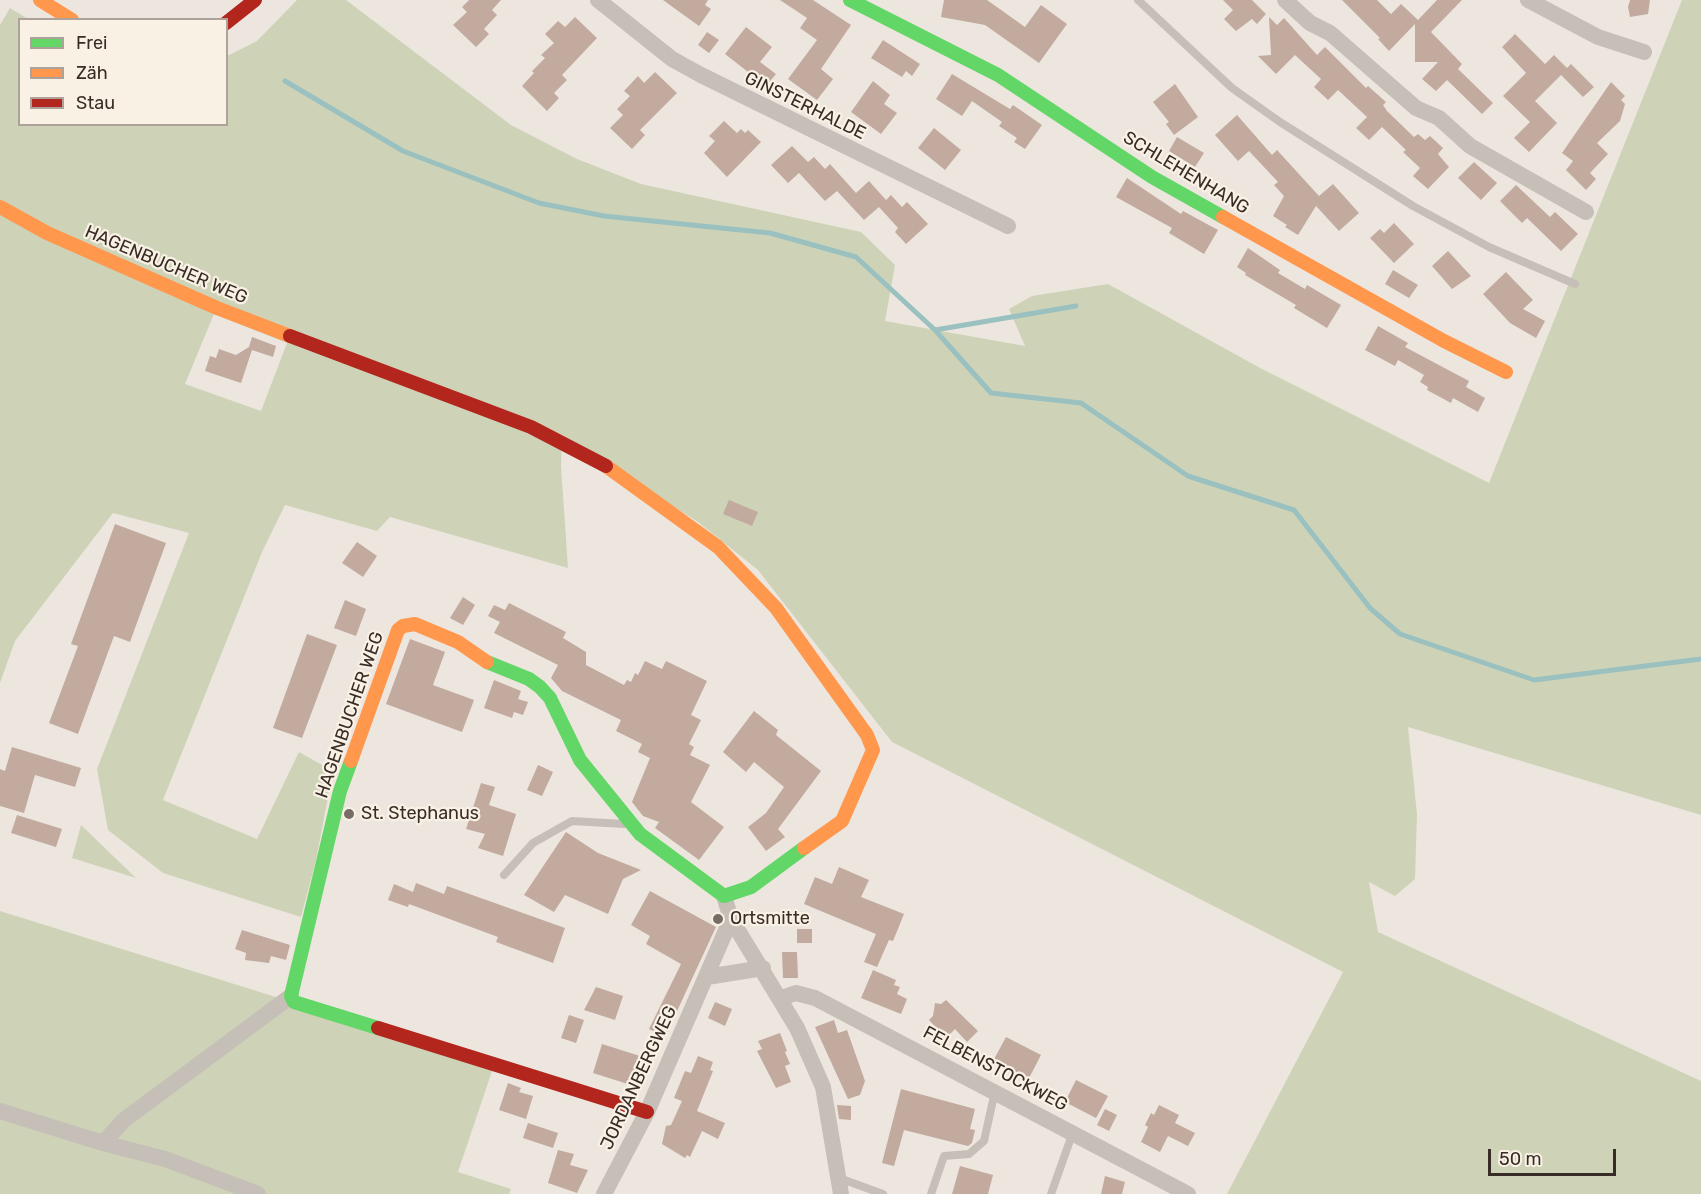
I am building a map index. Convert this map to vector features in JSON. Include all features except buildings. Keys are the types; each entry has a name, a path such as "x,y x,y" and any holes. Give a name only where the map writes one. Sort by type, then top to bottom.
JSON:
{"street":[{"path":"40,0 69,18"},
{"path":"228,21 255,0"},
{"name":"GINSTERHALDE","path":"598,0 672,59 701,75 1008,226"},
{"name":"SCHLEHENHANG","path":"850,0 998,75 1152,177 1444,342 1506,372"},
{"path":"1285,0 1310,23 1330,33 1416,108 1439,118 1470,146 1586,212"},
{"path":"1528,0 1598,38 1644,52"},
{"name":"HAGENBUCHER WEG","path":"0,207 47,233 217,308 531,427 616,471 659,506 718,547 776,608 867,735 873,750 842,821 751,886 724,896 640,834 632,825 580,760 549,698 540,687 529,679 482,660 458,642 415,624 403,626 398,630 340,791 291,996"},
{"path":"724,896 731,919 781,998 823,1087 840,1186"},
{"name":"JORDANBERGWEG","path":"607,1193 646,1112 731,919"},
{"path":"707,977 763,968"},
{"name":"FELBENSTOCKWEG","path":"781,998 796,993 815,998 1073,1131 1188,1194"},
{"path":"103,1143 124,1120 291,996 294,1002 646,1112"},
{"path":"0,1111 103,1143 165,1159 258,1194"}],"lane":[{"path":"1138,0 1232,88 1280,122 1413,206 1489,247 1575,284"},
{"path":"504,875 533,843 572,821 632,825"},
{"path":"931,1194 944,1156 969,1154 984,1141 995,1091"},
{"path":"1051,1194 1073,1131"},
{"path":"840,1186 883,1194"}],"green space":[{"path":"297,0 346,0 511,125 577,159 641,184 861,232 895,265 885,321 1025,346 1009,309 1032,296 1108,284 1262,369 1489,483 1682,0 1701,0 1701,815 1408,727 1417,814 1415,879 1395,896 1369,882 1378,932 1701,1081 1701,1194 1227,1194 1343,972 892,742 758,570 698,522 562,436 561,466 568,568 390,517 377,531 285,505 262,552 163,800 257,839 299,752 333,771 316,860 301,917 163,873 108,830 97,769 189,533 113,513 15,641 0,683 0,25 10,8 26,18 18,18 18,126 228,126 228,56 257,41","holes":["214,314 287,343 261,411 185,384"]},
{"path":"81,825 136,878 72,858"},
{"path":"0,911 494,1065 458,1172 511,1189 509,1194 0,1194"}],"waterway":[{"path":"285,81 403,151 539,203 604,216 770,233 856,257 935,330 1076,306"},
{"path":"935,330 991,393 1081,403 1188,476 1294,510 1370,608 1400,634 1534,680 1701,659"}],"traffic: fast":[{"path":"850,0 998,75 1152,177 1223,217"},
{"path":"487,662 529,679 540,687 550,698 580,760 640,834 724,896 751,887 804,848"},
{"path":"351,761 340,791 291,996 294,1002 378,1028"}],"traffic: slow":[{"path":"40,0 69,18"},
{"path":"0,207 47,233 217,308 290,336"},
{"path":"1223,217 1444,341 1506,372"},
{"path":"606,466 718,547 776,608 867,735 873,750 842,821 804,848"},
{"path":"351,761 398,630 403,626 415,624 458,642 487,662"}],"traffic: jam":[{"path":"228,21 255,0"},
{"path":"290,336 531,427 606,466"},
{"path":"378,1028 647,1112"}],"place":[{"name":"St. Stephanus","path":"349,814"},
{"name":"Ortsmitte","path":"718,919"}]}
